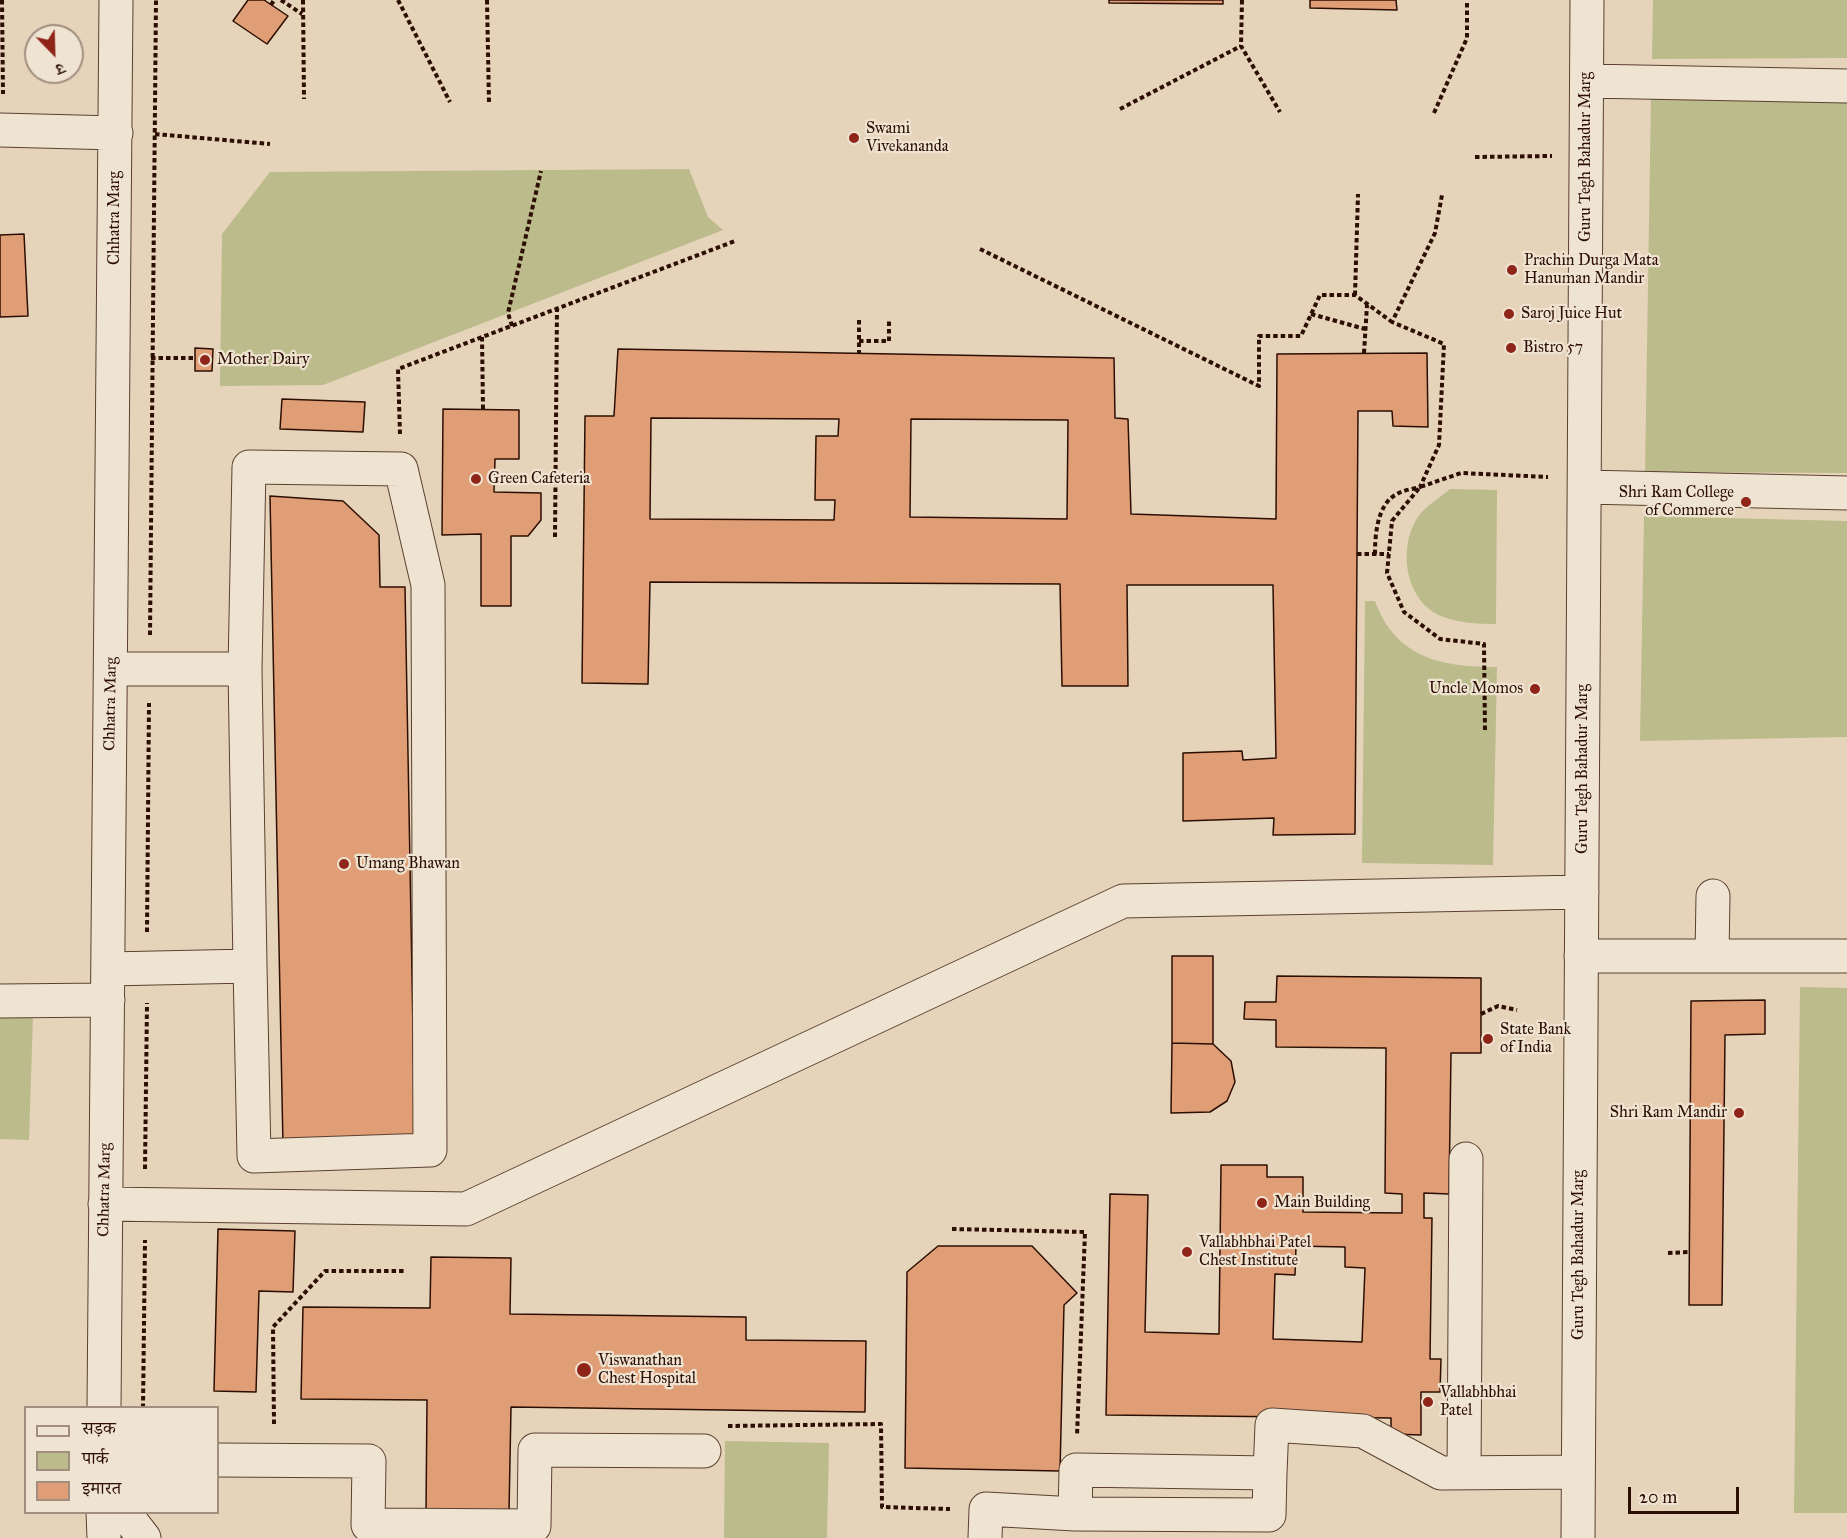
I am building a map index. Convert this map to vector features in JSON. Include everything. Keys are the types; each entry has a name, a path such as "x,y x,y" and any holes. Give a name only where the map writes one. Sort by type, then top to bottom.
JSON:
{"street":[{"name":"Chhatra Marg","path":"104,1406 116,0"},
{"name":"Guru Tegh Bahadur Marg","path":"1578,1538 1587,0"},
{"path":"1587,81 1847,86"},
{"path":"2,130 116,133"},
{"path":"249,467 401,469 428,585 430,1150 254,1156 245,669 249,467"},
{"path":"1585,482 1847,493"},
{"path":"112,669 245,669"},
{"path":"105,1204 466,1209 1123,901 1582,892"},
{"path":"1712,956 1713,896"},
{"path":"1581,956 1847,956"},
{"path":"0,1001 108,984 250,966"},
{"path":"1464,1473 1466,1159"},
{"path":"986,1524 1075,1514 1269,1515 1272,1425 1363,1431 1441,1473 1578,1472"},
{"path":"219,1460 369,1461 368,1526 534,1532 535,1450 704,1450"},
{"path":"1075,1514 1076,1470 1270,1473"},
{"path":"104,1514 104,1538"},
{"path":"126,1514 144,1538"}],"path":[{"path":"2,0 2,130"},
{"path":"271,5 274,0"},
{"path":"281,0 303,15"},
{"path":"303,0 304,99"},
{"path":"398,0 450,102"},
{"path":"487,0 489,103"},
{"path":"1242,0 1241,46 1280,112"},
{"path":"1434,113 1467,38 1467,0"},
{"path":"1120,109 1241,46"},
{"path":"116,133 270,144"},
{"path":"1475,157 1586,156"},
{"path":"512,326 508,313 541,171"},
{"path":"1355,295 1358,194"},
{"path":"1392,322 1436,233 1442,195"},
{"path":"401,469 398,369 735,241"},
{"path":"980,249 1259,386 1259,336 1301,336 1320,296 1355,295 1392,322 1444,344 1439,445 1420,487 1392,521 1387,573 1404,612 1440,639 1484,644 1485,730"},
{"path":"1364,353 1367,304"},
{"path":"555,537 557,308"},
{"path":"1311,315 1365,329"},
{"path":"859,320 859,353"},
{"path":"859,341 889,341 889,321"},
{"path":"482,337 483,409"},
{"path":"114,357 195,358"},
{"path":"1376,554 1375,536 1379,518 1395,494 1461,473 1585,482"},
{"path":"1357,554 1389,554"},
{"path":"1481,1014 1498,1006 1517,1010"},
{"path":"952,1229 1085,1232 1076,1470"},
{"path":"1668,1253 1689,1252"},
{"path":"274,1461 273,1326 325,1271 406,1271"},
{"path":"704,1450 704,1426 881,1424 882,1507 986,1524"}],"green space":[{"path":"1653,0 1847,0 1847,58 1652,59"},
{"path":"1651,97 1847,103 1847,473 1645,472"},
{"path":"689,169 708,217 723,230 323,385 220,386 222,234 270,172"},
{"path":"1450,489 1497,490 1496,624 1468,623 1441,616 1428,608 1418,597 1412,584 1407,554 1413,525 1424,510"},
{"path":"1644,516 1847,521 1847,737 1640,741"},
{"path":"1365,601 1375,601 1395,636 1424,656 1458,665 1497,667 1493,865 1362,863"},
{"path":"1800,987 1847,988 1847,1513 1794,1513"},
{"path":"0,1015 33,1016 29,1140 0,1139"},
{"path":"725,1441 829,1443 827,1538 724,1538"}],"building":[{"path":"248,0 264,0 288,16 267,44 233,21"},
{"path":"1109,0 1223,0 1223,4 1109,3"},
{"path":"1310,0 1396,0 1397,10 1310,8"},
{"path":"24,234 28,316 0,317 0,235"},
{"path":"195,348 213,349 212,371 195,371"},
{"path":"618,349 1114,358 1115,418 1128,419 1131,514 1276,519 1277,354 1427,353 1428,427 1393,426 1392,411 1358,411 1355,834 1273,835 1274,818 1183,821 1183,753 1242,751 1243,760 1276,758 1273,585 1127,585 1128,686 1062,686 1060,584 650,582 648,684 582,683 585,416 614,416","holes":["651,418 839,419 838,436 816,436 815,500 835,500 834,520 650,519","911,419 1068,420 1067,519 910,517"]},
{"path":"282,399 365,402 363,432 280,429"},
{"path":"443,409 519,410 519,459 495,459 494,492 541,493 541,520 528,536 511,536 511,606 481,606 481,534 442,535"},
{"name":"Umang Bhawan","path":"270,496 343,501 379,535 380,587 405,587 415,1142 283,1145"},
{"path":"1172,956 1213,956 1213,1044 1172,1043"},
{"name":"Main Building","path":"1277,976 1481,978 1481,1053 1451,1053 1449,1194 1424,1193 1424,1218 1432,1218 1430,1359 1441,1359 1440,1392 1421,1392 1421,1435 1391,1434 1391,1418 1106,1415 1110,1194 1148,1195 1145,1332 1219,1334 1221,1165 1267,1165 1267,1177 1303,1177 1303,1212 1402,1213 1402,1194 1385,1193 1386,1048 1276,1047 1276,1020 1244,1019 1245,1002 1276,1002","holes":["1296,1246 1345,1247 1345,1267 1365,1268 1362,1342 1273,1339 1275,1274 1295,1275"]},
{"path":"1765,1000 1765,1034 1725,1035 1722,1305 1689,1305 1691,1001"},
{"path":"1172,1043 1213,1044 1231,1061 1235,1082 1227,1101 1210,1112 1171,1113"},
{"path":"218,1229 295,1231 293,1292 259,1291 256,1392 214,1391"},
{"path":"938,1246 1032,1246 1077,1293 1064,1305 1060,1471 905,1468 907,1272"},
{"name":"Viswanathan Chest Hospital","path":"431,1257 511,1258 510,1314 746,1317 746,1340 866,1341 865,1412 511,1407 509,1512 426,1511 427,1400 301,1399 303,1307 430,1308"}],"place":[{"name":"Swami Vivekananda","path":"854,138"},
{"name":"Prachin Durga Mata Hanuman Mandir","path":"1512,270"},
{"name":"Saroj Juice Hut","path":"1509,314"},
{"name":"Bistro 57","path":"1511,348"},
{"name":"Mother Dairy","path":"205,360"},
{"name":"Green Cafeteria","path":"476,479"},
{"name":"Shri Ram College of Commerce","path":"1746,502"},
{"name":"Uncle Momos","path":"1535,689"},
{"name":"Umang Bhawan","path":"344,864"},
{"name":"State Bank of India","path":"1488,1039"},
{"name":"Shri Ram Mandir","path":"1739,1113"},
{"name":"Main Building","path":"1262,1203"},
{"name":"Vallabhbhai Patel Chest Institute","path":"1187,1252"},
{"name":"Viswanathan Chest Hospital","path":"584,1370"},
{"name":"Vallabhbhai Patel","path":"1428,1402"}]}
